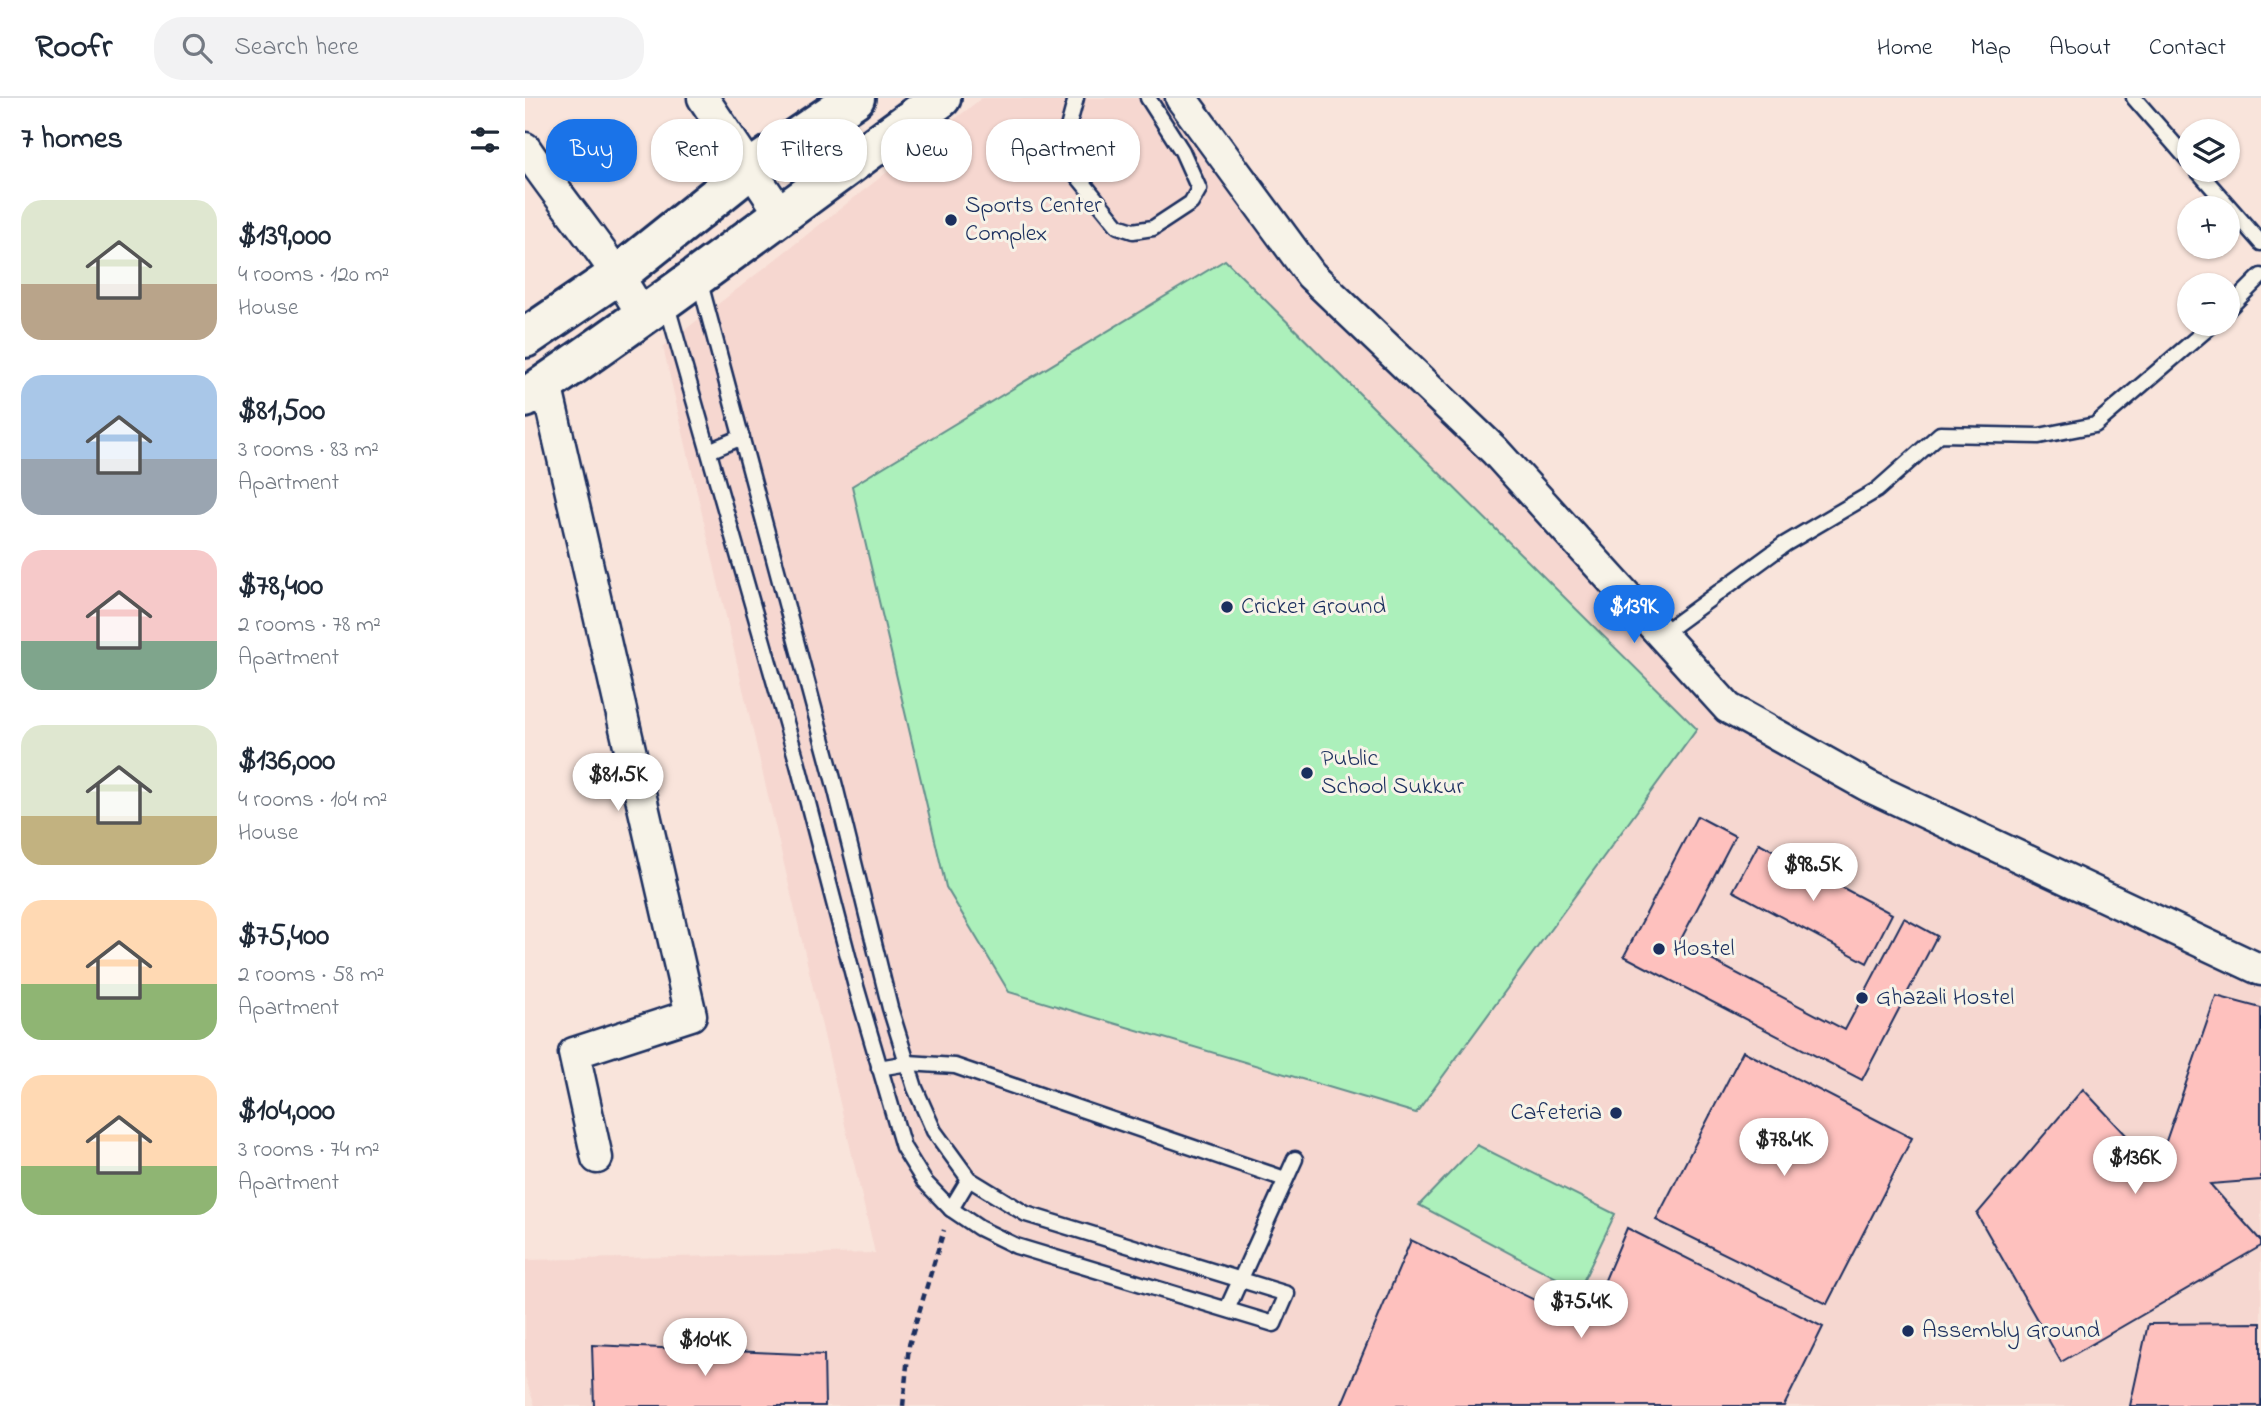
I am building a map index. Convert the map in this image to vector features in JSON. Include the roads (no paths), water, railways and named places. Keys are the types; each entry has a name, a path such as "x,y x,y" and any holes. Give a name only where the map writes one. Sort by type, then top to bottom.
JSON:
{"main road":[{"path":"525,338 619,274 749,170 855,98"},
{"path":"535,391 655,309 780,213 941,98"}],"street":[{"path":"703,98 780,213"},
{"path":"1181,98 1311,275 1496,452 1659,636 1728,708 1856,780 2261,970"},
{"path":"525,148 558,196 619,274 655,309"},
{"path":"535,391 691,1015 574,1053 597,1158"}],"lane":[{"path":"1076,98 1062,150 1070,167 1118,226 1133,232 1153,228 1191,203 1199,189 1182,150 1148,98"},
{"path":"2134,98 2177,147"},
{"path":"2208,182 2261,243"},
{"path":"655,309 709,451 902,1147 925,1181 951,1209 979,1228 1016,1246 1228,1307 1274,1324 1287,1294 1026,1214 969,1179 934,1130 890,1008 836,790 698,275"},
{"path":"2240,297 2261,276"},
{"path":"1659,636 1784,544 1877,490 1940,434 2039,436 2095,425 2199,336"},
{"path":"709,451 742,438"},
{"path":"879,1068 908,1063 955,1066 1286,1179"},
{"path":"1228,1307 1295,1158"},
{"path":"951,1209 969,1179"}],"place":[{"name":"Sports Center Complex","path":"951,220"},
{"name":"Cricket Ground","path":"1227,607"},
{"name":"Public School Sukkur","path":"1307,773"},
{"name":"Hostel","path":"1659,949"},
{"name":"Ghazali Hostel","path":"1862,998"},
{"name":"Cafeteria","path":"1616,1113"},
{"name":"Assembly Ground","path":"1908,1331"}]}
